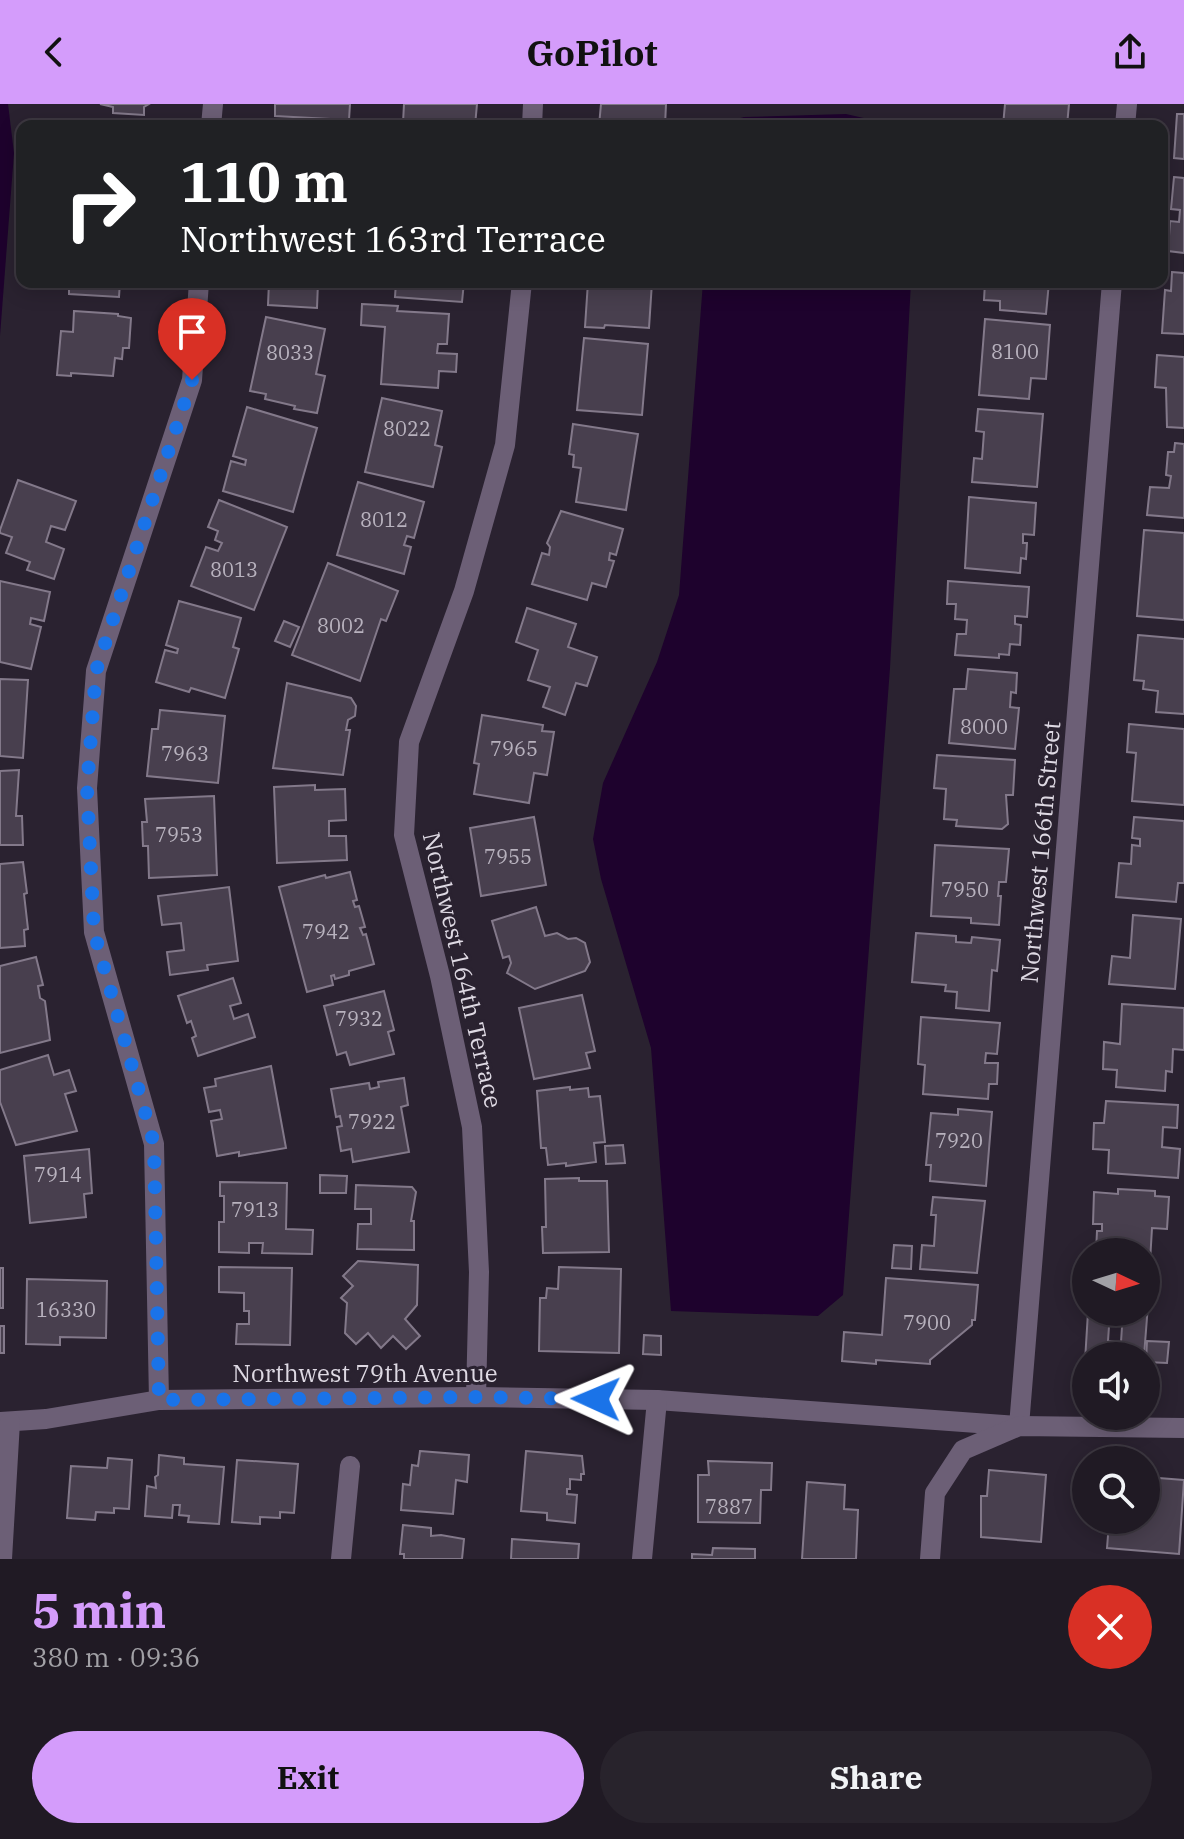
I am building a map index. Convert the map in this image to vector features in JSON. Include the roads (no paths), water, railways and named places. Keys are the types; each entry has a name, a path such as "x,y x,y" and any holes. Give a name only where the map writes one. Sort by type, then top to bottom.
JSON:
{"street":[{"path":"159,1400 154,1144 94,932 87,788 96,671 192,380 199,288"},
{"name":"Northwest 164th Terrace","path":"476,1397 479,1272 472,1127 440,976 404,835 409,742 464,591 505,445 521,288"},
{"name":"Northwest 166th Street","path":"1019,1426 1112,288"},
{"name":"Northwest 79th Avenue","path":"5,1422 46,1419 159,1400 476,1397 657,1400 1019,1426 1184,1428"},
{"path":"642,1559 657,1400"},
{"path":"2,1559 5,1422"},
{"name":"Northwest 79th Avenue","path":"930,1559 935,1493 963,1450 1019,1426"},
{"path":"341,1559 350,1466"}]}
